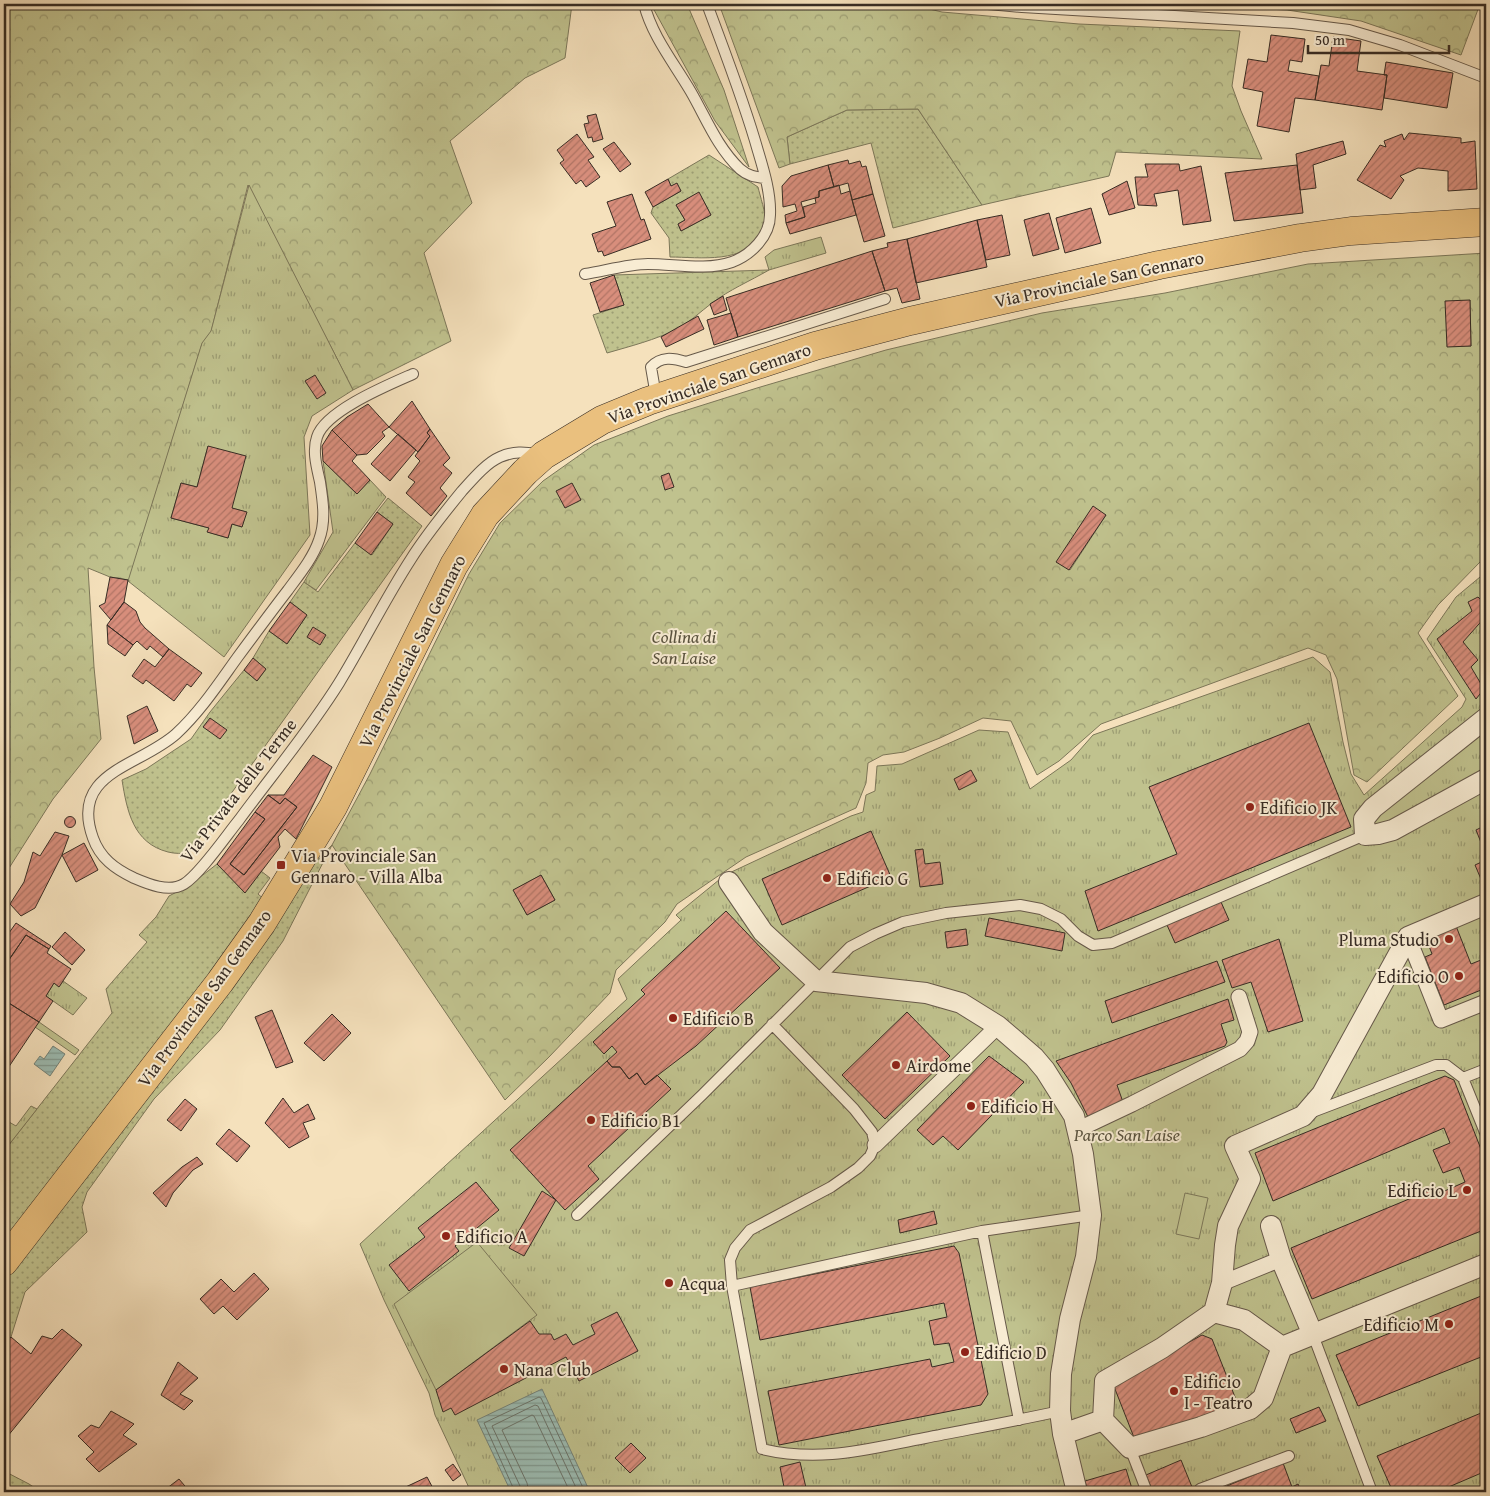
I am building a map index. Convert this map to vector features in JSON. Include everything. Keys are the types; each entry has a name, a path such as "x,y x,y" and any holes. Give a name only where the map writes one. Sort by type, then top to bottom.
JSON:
{"main road":[{"name":"Via Provinciale San Gennaro","path":"4,1262 220,982 262,923 333,807 464,548 485,514 544,455 602,420 657,398 782,356 850,336 1159,265 1291,239 1351,231 1486,222"}],"street":[{"path":"1486,718 1373,808 1364,819 1365,835 1393,830 1486,780"},
{"path":"729,882 763,932 816,980 926,993 961,1004 998,1026 1034,1057 1045,1070 1074,1116 1083,1154 1091,1215 1086,1257 1070,1319 1061,1374 1060,1411 1063,1434 1077,1492"},
{"path":"1486,904 1408,937 1322,1094 1302,1116 1236,1146 1250,1180 1228,1226 1222,1284 1214,1312 1162,1348 1105,1381 1103,1420 1130,1448 1201,1427 1250,1409 1263,1398 1282,1347 1486,1264"},
{"path":"1408,937 1441,1020 1486,1002"},
{"path":"1077,1130 1240,1049 1247,1041 1250,1032 1239,997"},
{"path":"875,1145 998,1026"},
{"path":"1271,1226 1282,1259 1313,1335"},
{"path":"1222,1284 1282,1259"},
{"path":"1214,1312 1244,1320 1282,1347"},
{"path":"1063,1434 1103,1420"}],"lane":[{"path":"644,4 651,26 696,101 716,140 741,169 751,176 765,178"},
{"path":"585,274 646,264 701,266 731,262 744,256 757,246 766,232 770,216 765,178 748,115 707,4"},
{"path":"988,4 1293,23 1349,30 1400,45 1486,78"},
{"path":"657,398 652,367 663,359 673,358 686,362 885,299"},
{"name":"Via Privata delle Terme","path":"413,374 356,402 338,413 324,425 317,435 315,449 324,522 319,542 314,552 218,684 182,729 165,743 100,782 93,792 89,802 88,814 94,841 101,854 120,871 167,888 185,884 222,842 310,725 337,686 409,561 441,516 470,482 497,458 517,451 544,455"},
{"path":"577,1216 695,1102 850,947 875,934 903,922 946,913 1020,905 1041,909 1061,918 1078,936 1093,945 1112,943 1365,835"},
{"path":"772,1024 854,1109 872,1132 875,1145 870,1156 864,1162 831,1187 750,1230 735,1248 730,1260 732,1286 762,1449 786,1455 836,1455 1060,1411"},
{"path":"1302,1116 1436,1065 1446,1065 1463,1078 1486,1135"},
{"path":"1463,1078 1486,1069"},
{"path":"732,1286 982,1231 1091,1215"},
{"path":"982,1231 1019,1420"},
{"path":"1313,1335 1372,1492"},
{"path":"1130,1448 1147,1492"},
{"path":"1199,1492 1200,1489 1289,1456"}],"green space":[{"path":"4,4 572,4 565,58 525,78 450,141 472,203 424,253 451,341 353,390 248,185 211,332 202,344 129,580 110,577 88,568 94,667 101,739 53,799 4,876"},
{"path":"652,4 687,4 724,90 749,167 715,121"},
{"path":"719,4 908,4 942,12 1079,24 1240,31 1232,86 1262,159 1116,152 1109,176 982,205 918,109 847,110 787,137 790,164 779,168"},
{"path":"1158,4 1480,4 1461,55 1361,21 1287,10"},
{"path":"918,109 982,205 893,228 871,143 790,164 787,137 847,110"},
{"path":"709,155 758,187 765,221 754,243 745,250 721,257 670,257 669,238 651,213 653,207 681,191 677,184 671,186 668,179","holes":["699,193 711,215 681,231 678,224 685,220 676,205"]},
{"path":"249,185 353,390 312,416 304,437 310,535 224,657 128,581 202,343 211,331","holes":["208,446 232,508 246,512 242,527 232,524 228,538 208,532 209,528 171,518 181,483 197,487"]},
{"path":"821,237 826,253 769,270 765,257 774,250"},
{"name":"Collina di San Laise","path":"1486,253 1486,557 1438,605 1418,633 1458,696 1367,782 1354,775 1337,679 1326,655 1308,648 1101,724 1059,761 1037,775 1011,721 983,718 904,752 883,755 868,763 866,783 856,808 746,857 677,904 665,922 616,970 610,993 505,1100 332,845 370,774 469,574 500,523 543,481 594,445 668,416 886,350 1042,313 1165,293 1308,264","holes":["1470,300 1471,346 1447,346","1106,515 1070,570 1057,562","541,875 555,900 527,915 514,890"]},
{"path":"769,270 719,298 677,329 652,340 607,353 593,315 624,305 614,275"},
{"path":"323,461 357,494 370,480 386,497 316,590 304,582 333,532"},
{"path":"388,498 422,526 188,854 173,853 156,848 139,833 134,824 126,803 122,780 146,769 191,739 244,670 257,681 266,669 253,658 269,631 287,644 307,615 290,602 304,582 318,592 355,543 372,555 393,524 377,512"},
{"name":"Parco San Laise","path":"1486,572 1486,1492 471,1492 435,1415 429,1393 384,1300 360,1244 627,999 618,979 681,920 676,915 725,875 863,812 866,795 875,791 877,766 902,764 979,730 1008,732 1030,789 1071,760 1093,735 1313,657 1330,672 1351,774 1364,795 1462,707 1466,699 1427,639 1456,597"},
{"path":"332,845 283,941 220,1030 154,1099 87,1192 82,1207 87,1232 25,1292 11,1337 4,1345 4,1279 291,888"},
{"path":"217,864 245,892 261,871 270,878 258,894 266,901 4,1241 4,1151 112,1013 106,989 147,942 139,935 156,917 169,896 190,885"},
{"path":"63,981 87,998 73,1015 46,996 54,983 59,987"},
{"path":"39,1022 79,1050 75,1055 35,1027"},
{"path":"31,1106 37,1109 4,1151 4,1129 9,1122 16,1126"},
{"path":"1185,1193 1208,1198 1199,1239 1176,1234"},
{"path":"477,1242 537,1315 436,1390 394,1304"},
{"path":"4,1471 29,1484 41,1492 4,1492"}],"water":[{"path":"53,1046 65,1054 50,1076 34,1064 40,1056 44,1059"},
{"path":"542,1389 590,1492 511,1492 477,1420"}],"building":[{"path":"1271,35 1305,39 1302,62 1290,60 1288,71 1319,76 1315,100 1295,98 1289,132 1257,126 1263,92 1243,88 1248,59 1267,62"},
{"path":"1333,37 1361,41 1357,71 1387,75 1382,110 1315,100 1321,65 1329,66"},
{"path":"1386,62 1453,73 1447,108 1384,98 1387,75 1384,75"},
{"path":"596,114 603,139 593,142 592,137 588,138 584,124 589,123 587,116"},
{"path":"1409,133 1461,138 1461,143 1475,141 1477,189 1448,191 1448,171 1418,168 1400,176 1404,180 1391,199 1357,180 1380,145 1386,147 1384,141 1402,134 1404,140"},
{"path":"577,134 594,157 588,160 600,177 586,187 581,180 576,184 560,163 564,160 557,150"},
{"path":"1343,141 1346,154 1313,165 1316,188 1300,190 1296,154"},
{"path":"614,142 631,164 620,172 603,149"},
{"path":"848,160 849,164 860,161 862,167 866,166 873,194 852,200 848,183 834,187 828,165"},
{"path":"1145,164 1179,164 1180,171 1201,166 1211,221 1183,225 1178,190 1154,194 1157,206 1138,205 1135,177 1148,177"},
{"path":"828,165 834,187 819,191 819,197 801,202 805,217 786,223 785,215 797,211 795,204 783,207 782,186 791,176"},
{"path":"1297,165 1303,213 1234,221 1225,173"},
{"path":"668,179 671,186 677,183 681,191 653,207 645,192"},
{"path":"1127,181 1135,208 1109,215 1102,194"},
{"path":"839,185 841,194 850,191 856,215 790,234 786,223 805,217 803,207 816,203 815,198 819,197 819,191"},
{"path":"699,192 711,215 681,231 678,224 685,220 676,205"},
{"path":"632,194 641,220 644,219 651,239 604,256 602,251 598,252 592,234 616,226 607,202"},
{"path":"873,194 885,236 864,242 852,200"},
{"path":"1091,208 1101,243 1065,253 1056,218"},
{"path":"1049,213 1059,249 1033,256 1024,220"},
{"path":"1002,215 1010,255 986,260 977,220"},
{"path":"977,220 987,267 916,283 907,239"},
{"path":"907,239 920,299 902,303 897,288 885,291 872,251 888,247 887,243"},
{"path":"872,251 885,291 738,337 726,298"},
{"path":"614,275 624,305 600,312 590,283"},
{"path":"723,296 727,310 714,315 710,304"},
{"path":"1470,300 1471,346 1447,347 1445,301"},
{"path":"731,313 738,337 714,345 707,320"},
{"path":"698,316 704,329 666,347 661,337"},
{"path":"315,375 326,393 317,399 305,381"},
{"path":"412,401 430,429 427,433 430,436 418,452 389,427"},
{"path":"368,404 389,427 382,432 385,436 367,454 357,455 332,430 347,417"},
{"path":"430,429 450,458 443,465 452,473 440,488 447,496 431,516 406,493 415,482 408,477 420,461 415,456 430,436 427,433"},
{"path":"332,430 357,455 352,461 370,480 357,494 323,461 322,446"},
{"path":"398,434 416,450 390,481 371,464"},
{"path":"208,446 246,456 232,508 247,512 242,527 232,524 228,538 207,532 209,528 171,518 181,483 197,487"},
{"path":"669,473 674,487 665,490 661,476"},
{"path":"572,483 581,500 565,508 556,491"},
{"path":"1093,506 1106,515 1069,570 1056,562"},
{"path":"377,512 393,524 371,555 355,543"},
{"path":"110,577 128,580 124,602 111,620 99,606 105,603"},
{"path":"1478,597 1486,605 1486,616 1463,642 1478,660 1471,667 1484,689 1476,699 1437,639 1472,611 1468,602"},
{"path":"124,602 136,611 140,622 145,628 169,649 163,657 150,646 147,650 137,641 133,645 107,625"},
{"path":"290,602 307,615 287,644 269,631"},
{"path":"107,625 133,645 125,656 108,644"},
{"path":"313,627 326,635 320,645 307,637"},
{"path":"169,649 202,673 191,687 187,684 174,701 146,680 143,684 132,676 144,659 155,667"},
{"path":"253,658 266,669 257,681 244,670"},
{"path":"147,706 158,731 134,744 127,716"},
{"path":"210,718 227,730 220,739 203,727"},
{"name":"Edificio JK","path":"1309,723 1351,827 1098,931 1085,891 1177,854 1149,787"},
{"path":"313,755 332,767 296,839 285,829 278,837 280,847 245,893 217,864 255,812 265,819 230,864 244,875 297,807 285,798 280,804 268,795 284,795"},
{"path":"971,770 977,781 959,790 954,779"},
{"path":"268,795 280,804 285,798 297,807 244,875 230,864 265,819 255,812"},
{"path":"70,816 76,822 70,828 64,822"},
{"path":"1486,825 1486,855 1476,830"},
{"name":"Edificio G","path":"871,831 891,877 782,925 762,879"},
{"path":"55,832 69,836 62,855 35,908 21,916 10,904 24,882 33,852 40,856"},
{"path":"84,843 98,870 76,882 62,855"},
{"path":"923,849 925,864 940,862 943,884 920,887 915,850"},
{"path":"1486,860 1486,891 1475,865"},
{"path":"541,875 555,900 527,915 513,890"},
{"path":"1221,902 1229,920 1175,943 1167,925"},
{"name":"Edificio B","path":"726,911 780,968 696,1046 645,1085 637,1073 629,1079 620,1067 612,1067 607,1061 617,1052 612,1046 604,1054 593,1042 645,994 641,990"},
{"path":"989,918 1065,933 1062,951 985,936"},
{"path":"16,923 51,946 49,949 26,935 4,967 4,940"},
{"name":"Edificio O","path":"1456,926 1471,964 1486,958 1486,988 1444,1005 1425,957 1432,954 1426,938"},
{"path":"966,929 968,945 947,948 945,932"},
{"path":"65,932 85,950 72,965 52,947"},
{"path":"26,935 49,949 47,953 71,969 59,987 54,983 46,996 53,1001 39,1022 4,1000 4,967"},
{"path":"1279,939 1303,1021 1268,1032 1251,982 1232,988 1222,960"},
{"path":"1217,961 1225,982 1112,1023 1105,1001"},
{"path":"1228,999 1234,1020 1221,1024 1227,1042 1225,1046 1117,1085 1124,1105 1088,1117 1071,1083 1056,1061"},
{"path":"4,1000 39,1022 4,1074"},
{"path":"272,1010 293,1062 276,1068 255,1017"},
{"name":"Airdome","path":"907,1012 950,1056 885,1119 842,1075"},
{"path":"332,1014 351,1033 324,1061 304,1043"},
{"name":"Edificio H","path":"989,1056 1024,1082 958,1150 943,1136 933,1145 917,1130"},
{"name":"Edificio B1","path":"607,1061 612,1067 620,1067 629,1079 637,1073 645,1085 657,1075 671,1089 588,1166 599,1179 565,1210 510,1150"},
{"name":"Edificio L","path":"1445,1076 1454,1080 1486,1162 1486,1229 1312,1299 1291,1248 1438,1187 1440,1193 1465,1182 1459,1167 1443,1173 1433,1150 1450,1143 1444,1128 1273,1201 1255,1153"},
{"path":"283,1098 294,1113 308,1104 315,1119 303,1123 309,1137 289,1148 265,1123"},
{"path":"185,1099 197,1109 181,1131 167,1120"},
{"path":"229,1129 250,1146 237,1162 216,1144"},
{"path":"197,1157 203,1164 193,1170 173,1193 166,1207 153,1193 182,1167"},
{"name":"Edificio A","path":"476,1182 499,1210 455,1246 459,1251 409,1291 389,1265 425,1237 418,1228"},
{"path":"542,1191 556,1200 524,1256 509,1248"},
{"path":"934,1211 937,1224 900,1233 898,1220"},
{"name":"Edificio D","path":"954,1246 959,1253 988,1394 981,1405 779,1445 768,1391 930,1359 932,1367 954,1362 949,1343 934,1345 929,1321 947,1317 944,1303 760,1340 750,1287"},
{"path":"254,1273 269,1289 237,1320 223,1306 214,1314 200,1299 221,1279 234,1292"},
{"name":"Edificio M","path":"1486,1294 1486,1355 1358,1406 1336,1355"},
{"name":"Nana Club","path":"617,1312 638,1351 579,1381 566,1357 455,1415 451,1408 443,1412 436,1390 530,1321 539,1334 551,1334 554,1340 566,1334 573,1345 595,1334 591,1325"},
{"path":"62,1329 82,1345 7,1437 4,1435 4,1345 11,1337 31,1354 42,1336 52,1339"},
{"name":"Edificio I - Teatro","path":"1202,1335 1212,1339 1235,1397 1232,1406 1135,1440 1113,1384"},
{"path":"178,1362 198,1378 180,1394 193,1401 184,1410 161,1395"},
{"path":"1319,1407 1326,1421 1296,1433 1290,1419"},
{"path":"111,1411 134,1424 123,1435 137,1444 99,1472 86,1459 94,1452 78,1436 91,1425 99,1428"},
{"path":"1486,1411 1486,1471 1437,1492 1393,1492 1377,1456"},
{"path":"631,1443 646,1458 630,1473 615,1458"},
{"path":"1181,1460 1192,1487 1179,1492 1153,1492 1146,1475"},
{"path":"800,1462 807,1492 785,1492 780,1467"},
{"path":"1283,1463 1292,1487 1298,1484 1302,1492 1212,1492"},
{"path":"453,1464 461,1475 453,1481 445,1470"},
{"path":"1126,1469 1133,1492 1088,1492 1085,1481"},
{"path":"427,1477 435,1492 395,1492"},
{"path":"179,1479 190,1492 162,1492"}],"place":[{"name":"Edificio JK","path":"1250,807"},
{"name":"Via Provinciale San Gennaro - Villa Alba","path":"281,865"},
{"name":"Edificio G","path":"827,878"},
{"name":"Pluma Studio","path":"1449,939"},
{"name":"Edificio O","path":"1459,976"},
{"name":"Edificio B","path":"673,1018"},
{"name":"Airdome","path":"896,1065"},
{"name":"Edificio H","path":"971,1106"},
{"name":"Edificio B1","path":"591,1120"},
{"name":"Edificio L","path":"1467,1190"},
{"name":"Edificio A","path":"446,1236"},
{"name":"Acqua","path":"669,1283"},
{"name":"Edificio M","path":"1449,1324"},
{"name":"Edificio D","path":"965,1352"},
{"name":"Nana Club","path":"504,1369"},
{"name":"Edificio I - Teatro","path":"1174,1391"}]}
